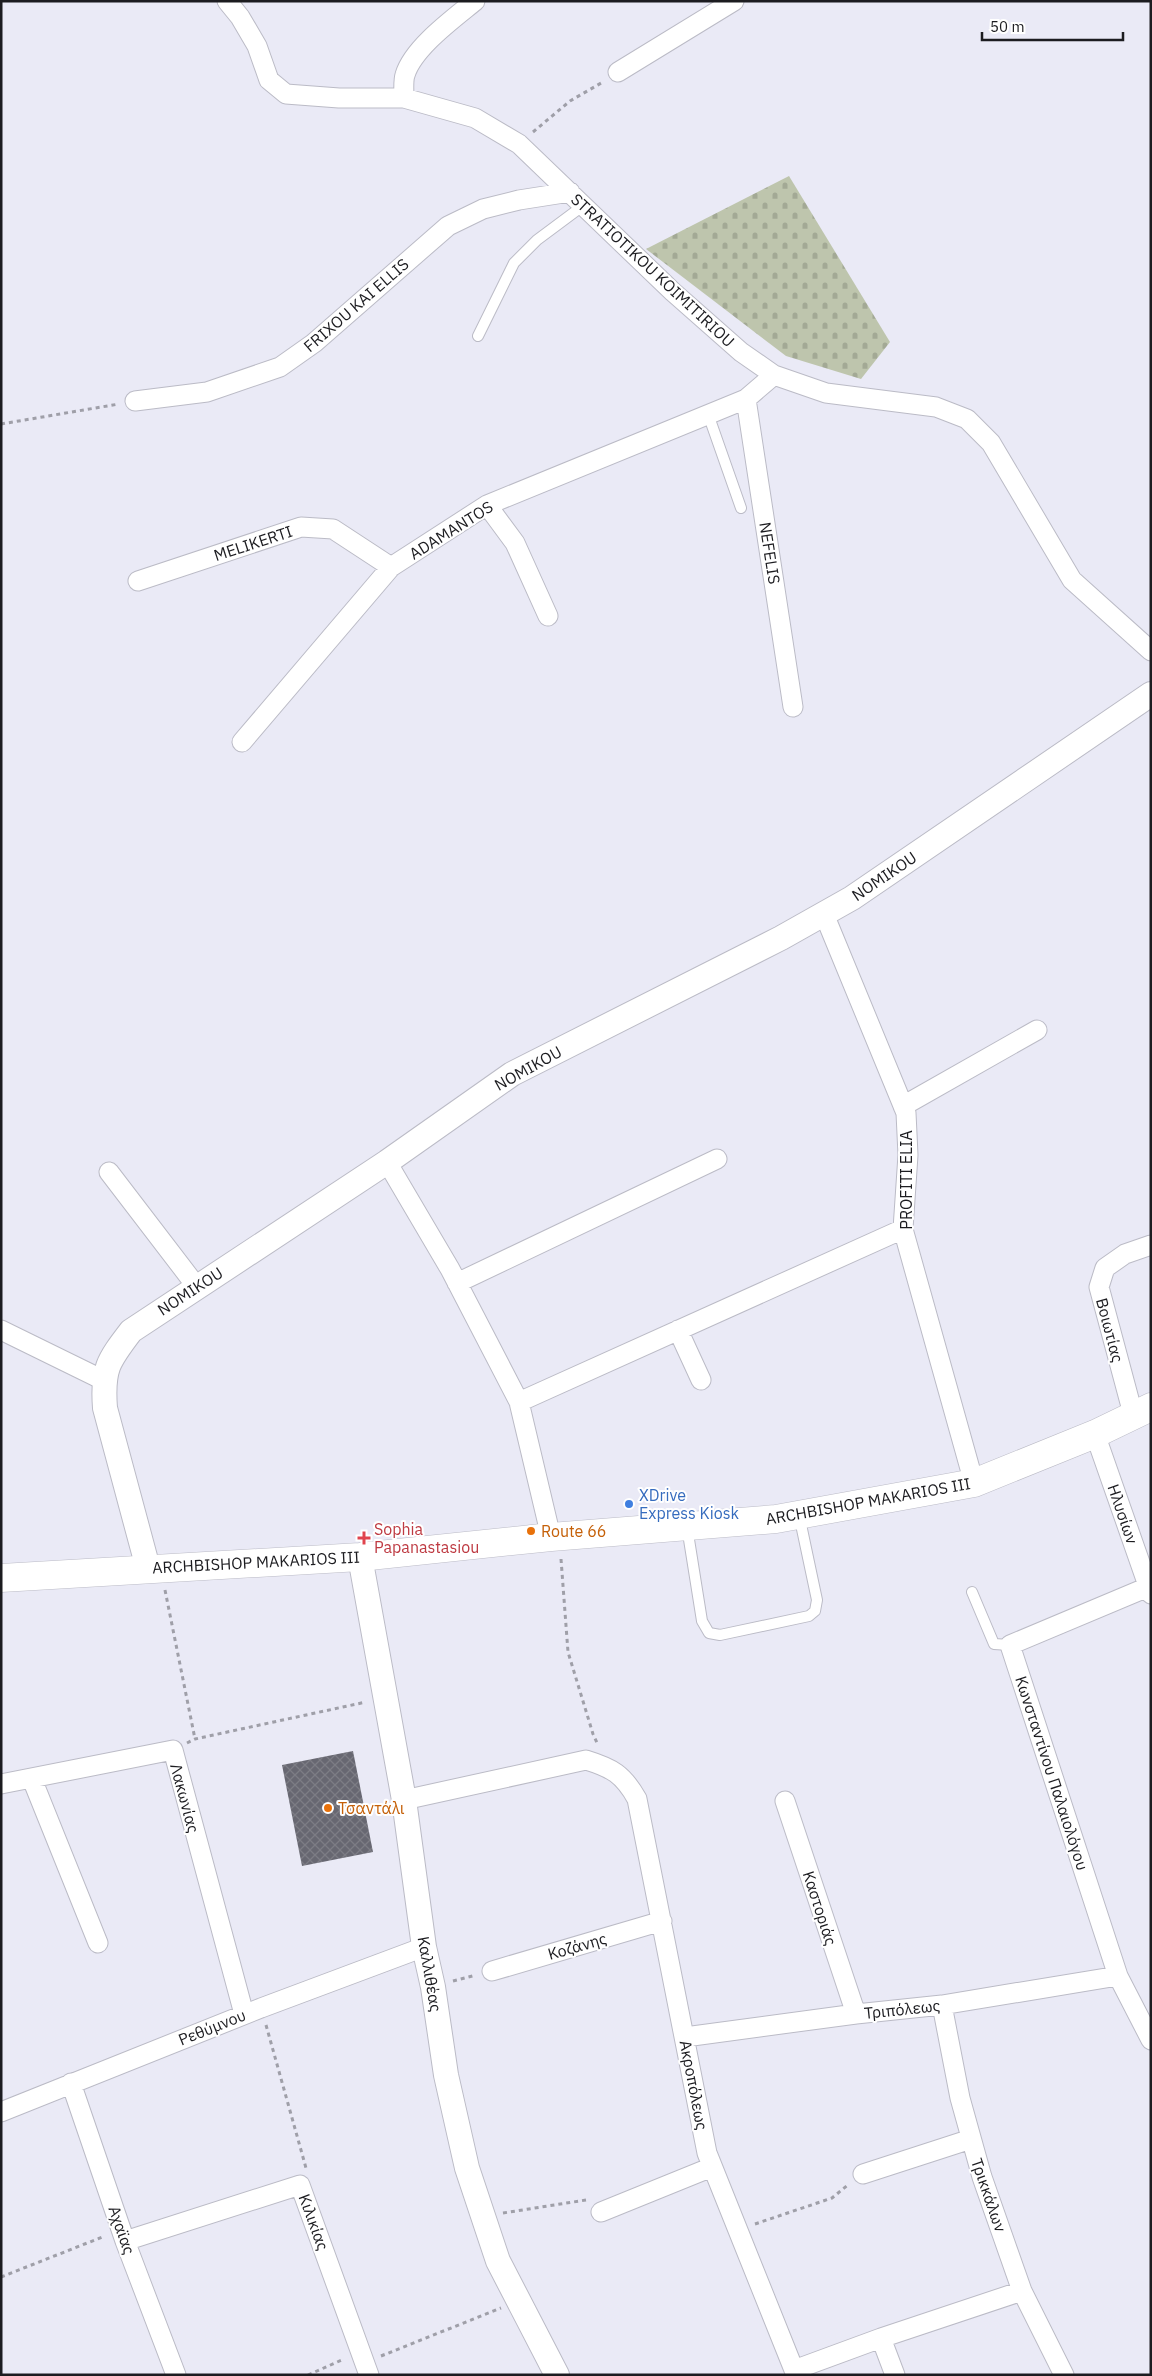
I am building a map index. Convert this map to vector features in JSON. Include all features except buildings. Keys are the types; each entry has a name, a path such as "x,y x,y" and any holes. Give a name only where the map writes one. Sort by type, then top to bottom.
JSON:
{"main road":[{"name":"ARCHBISHOP MAKARIOS III","path":"1,1578 360,1557 555,1536 776,1520 974,1483 1095,1434 1142,1410"}],"street":[{"name":"STRATIOTIKOU KOIMITIRIOU","path":"227,1 240,17 257,46 269,80 286,94 339,98 404,98 475,118 519,144 673,292 741,352 774,375 826,393 936,407 967,419 991,443 1072,580 1151,651"},
{"path":"404,98 405,75 412,61 422,48 475,1"},
{"path":"618,72 734,1"},
{"name":"FRIXOU KAI ELLIS","path":"135,401 207,392 280,367 314,343 448,226 483,210 519,200 577,198"},
{"name":"ADAMANTOS","path":"242,742 391,567 487,505 746,399 774,375"},
{"name":"NEFELIS","path":"746,399 793,707"},
{"path":"487,505 515,544 548,616"},
{"name":"MELIKERTI","path":"138,581 301,527 333,529 391,567"},
{"name":"NOMIKOU","path":"154,1568 105,1408 103,1380 113,1354 131,1331 387,1162 512,1074 852,898 1151,694"},
{"name":"PROFITI ELIA","path":"824,914 906,1113 908,1155 903,1228 974,1483"},
{"path":"902,1106 1037,1030"},
{"path":"457,1283 717,1159"},
{"path":"387,1162 457,1283 519,1402 555,1536"},
{"path":"110,1172 197,1287"},
{"path":"519,1402 903,1228"},
{"name":"Βοιωτίας","path":"1142,1410 1099,1287 1104,1268 1125,1254 1151,1245"},
{"path":"1,1330 103,1380"},
{"path":"678,1330 701,1380"},
{"name":"Ηλυσίων","path":"1095,1434 1149,1591"},
{"name":"Καλλιθέας","path":"360,1557 384,1698 404,1800 424,1948 433,1987 448,2084 466,2168 498,2261 557,2375"},
{"path":"1010,1645 1149,1591"},
{"name":"Κωνσταντίνου Παλαιολόγου","path":"1010,1645 1118,1976 1151,2040"},
{"name":"Λακωνίας","path":"1,1784 173,1750 252,2011"},
{"name":"Ακροπόλεως","path":"404,1800 586,1760 608,1766 627,1781 637,1799 707,2153 794,2370 881,2338 1022,2291"},
{"path":"32,1779 98,1943"},
{"name":"Καστοριάς","path":"785,1801 856,2014"},
{"name":"Κοζάνης","path":"492,1971 662,1922"},
{"name":"Ρεθύμνου","path":"1,2112 252,2011 424,1948"},
{"name":"Τριπόλεως","path":"685,2037 856,2014 942,2005 1118,1976"},
{"name":"Τρικκάλων","path":"942,2005 971,2139 1022,2291 1064,2375"},
{"name":"Αχαϊας","path":"71,2083 123,2235 176,2375"},
{"path":"863,2174 971,2139"},
{"path":"601,2212 712,2167"},
{"name":"Κιλικίας","path":"123,2235 300,2185 365,2363"},
{"path":"881,2338 895,2375"}],"lane":[{"path":"478,336 514,263 577,198"},
{"path":"708,414 742,508"},
{"path":"686,1526 702,1621 709,1633 720,1635 809,1616 815,1611 817,1600 799,1515"},
{"path":"972,1592 994,1644 1010,1645"}],"path":[{"path":"519,144 570,101 618,72"},
{"path":"1,424 135,401"},
{"path":"555,1536 568,1652 593,1734 608,1766"},
{"path":"154,1568 195,1739"},
{"path":"173,1750 195,1739 384,1698"},
{"path":"433,1987 492,1971"},
{"path":"252,2011 308,2174 300,2185"},
{"path":"737,2230 832,2198 863,2174"},
{"path":"483,2216 591,2200 601,2212"},
{"path":"1,2277 123,2235"},
{"path":"308,2375 365,2363 519,2300"}],"green space":[{"path":"789,176 890,342 861,379 786,356 646,249"}],"place":[{"name":"XDrive Express Kiosk","path":"629,1504"},
{"name":"Route 66","path":"531,1531"},
{"name":"Sophia Papanastasiou","path":"364,1538"},
{"name":"Τσαντάλι","path":"328,1808"}]}
